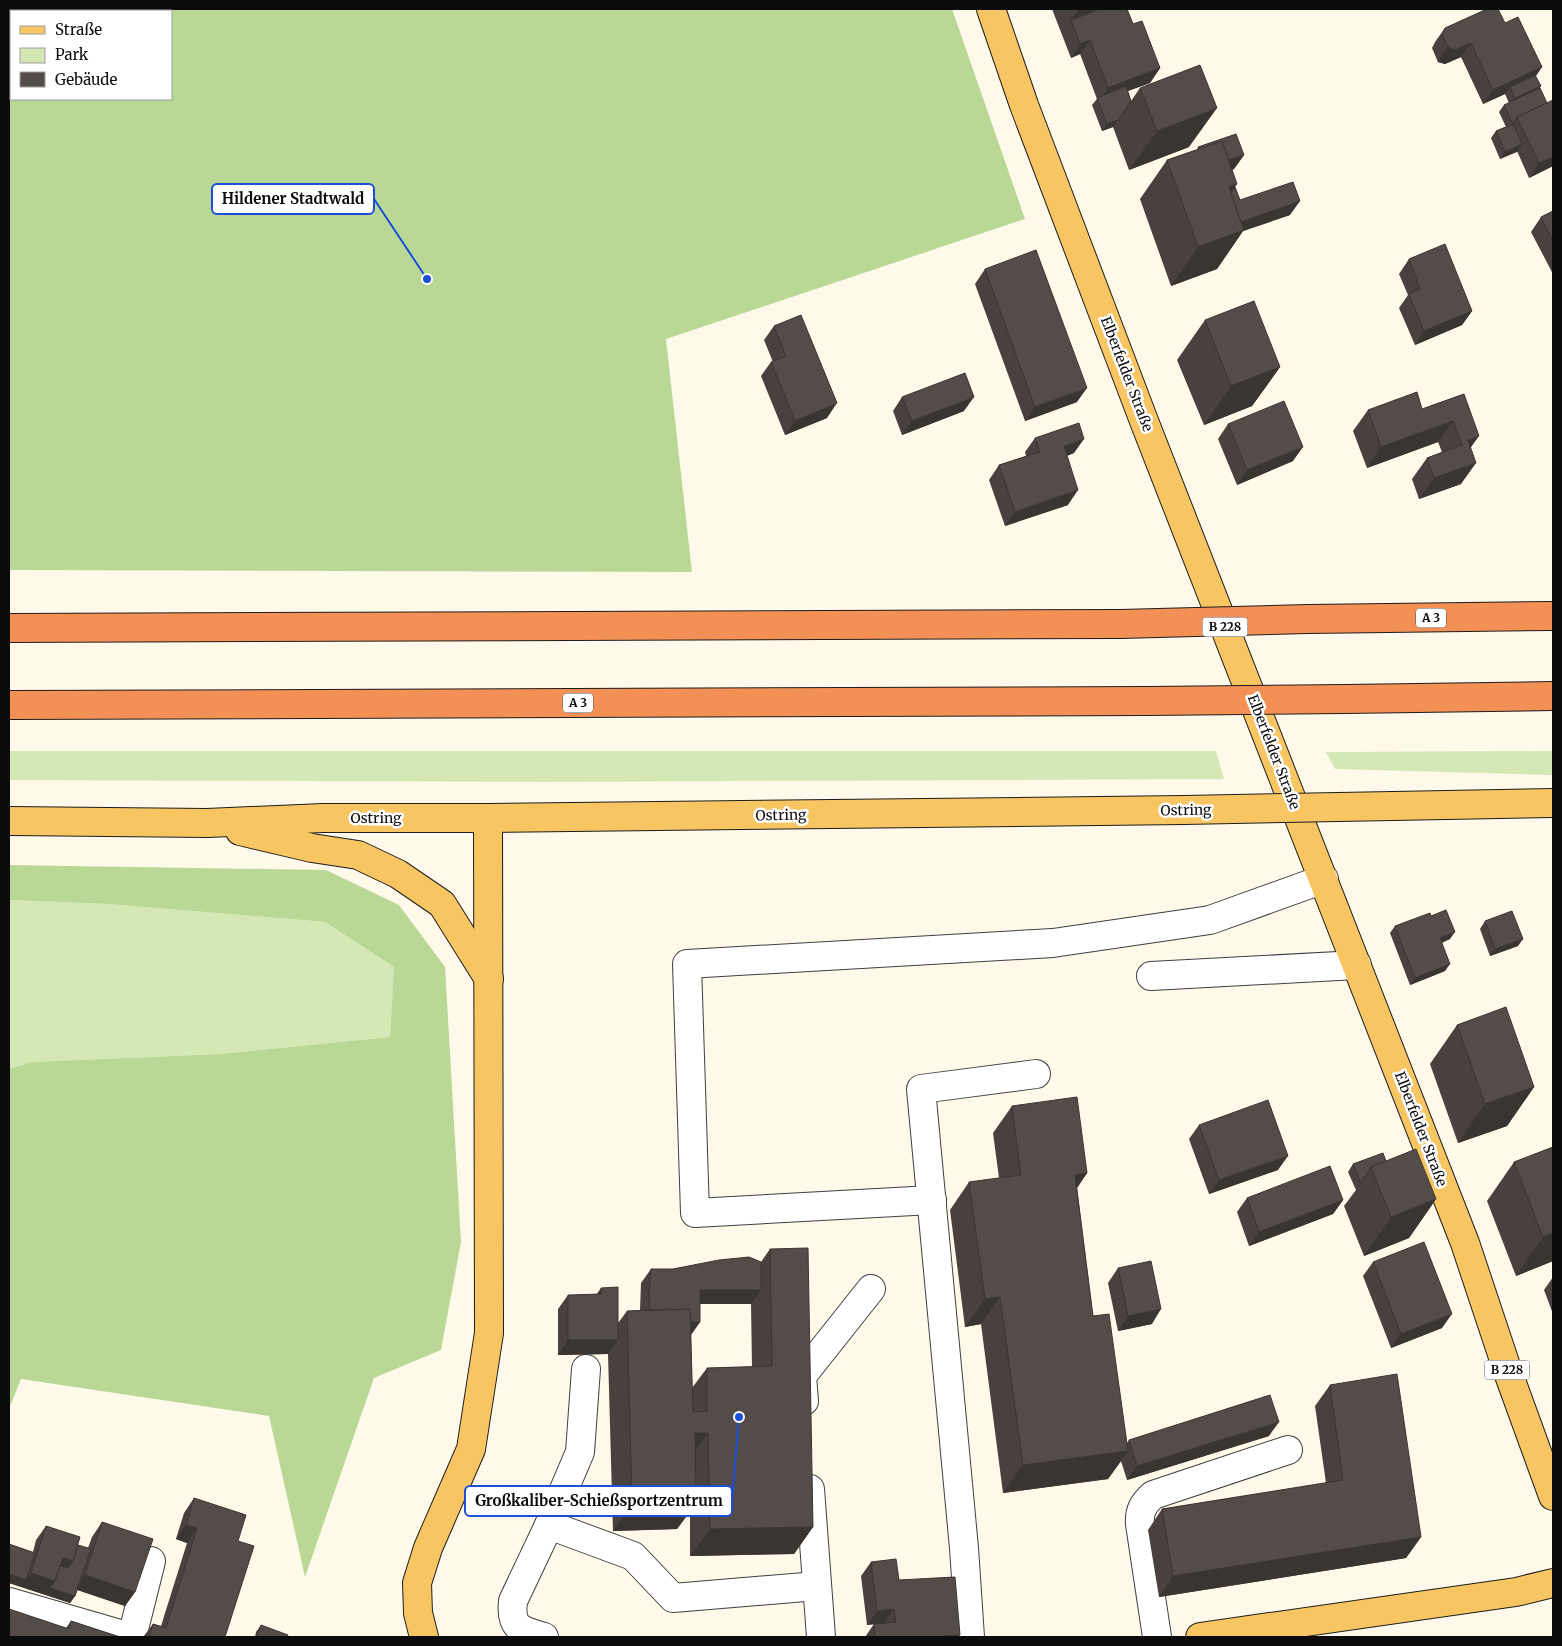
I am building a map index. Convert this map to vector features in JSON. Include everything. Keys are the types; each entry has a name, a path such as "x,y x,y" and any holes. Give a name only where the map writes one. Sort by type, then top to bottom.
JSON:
{"highway":[{"name":"A 3","path":"9,628 1120,624 1553,616"},
{"name":"A 3","path":"9,705 1344,700 1553,696"}],"main road":[{"name":"Elberfelder Straße","path":"991,9 1024,105 1144,421 1465,1243 1509,1375 1553,1496"},
{"name":"Ostring","path":"9,821 206,823 323,818 488,818 1184,810 1553,803"},
{"path":"424,1637 418,1613 417,1583 428,1548 471,1449 488,1333 488,818"},
{"path":"206,823 312,848 358,855 398,874 442,904 489,979"},
{"path":"1200,1637 1516,1592 1553,1583"}],"street":[{"path":"932,1200 695,1213 686,964 1052,943 1210,920 1324,878"},
{"path":"1151,976 1357,965"},
{"path":"970,1637 962,1528 921,1089 1036,1074"},
{"path":"805,1424 802,1376 871,1289"},
{"path":"544,1637 522,1630 516,1624 512,1614 513,1601 549,1525 580,1452 586,1369"},
{"path":"1157,1637 1140,1524 1141,1510 1145,1502 1153,1495 1288,1450"},
{"path":"808,1462 821,1637"},
{"path":"549,1525 633,1556 673,1598 817,1586"},
{"path":"9,1602 130,1637 151,1561"}],"green space":[{"path":"9,9 952,9 1025,219 666,339 692,572 9,570"},
{"path":"9,751 1216,751 1224,779 544,782 9,780"},
{"path":"1553,751 1553,775 1335,769 1326,752"},
{"path":"9,865 326,870 399,905 445,967 461,1242 441,1350 374,1378 305,1577 269,1416 21,1379 9,1409 9,1069 31,1062 220,1054 390,1037 394,967 325,922 108,904 9,900"},
{"path":"9,900 108,904 325,922 394,967 390,1037 220,1054 31,1062 9,1069"}],"building":[{"path":"1100,9 1127,9 1133,24 1142,21 1160,68 1108,88 1090,40 1080,44 1071,20"},
{"path":"1487,9 1498,9 1505,23 1518,17 1542,67 1493,90 1471,43 1455,50 1448,47 1442,34 1445,28"},
{"path":"1200,65 1217,108 1157,131 1140,88"},
{"path":"1535,75 1541,86 1515,98 1510,87"},
{"path":"1126,86 1131,101 1118,120 1107,124 1097,98"},
{"path":"1540,88 1547,103 1517,117 1513,124 1504,105"},
{"path":"1553,100 1553,157 1539,163 1517,117"},
{"path":"1513,124 1522,144 1505,152 1496,131"},
{"path":"1236,134 1244,155 1229,160 1222,141 1199,149 1198,147"},
{"path":"1222,141 1237,184 1229,187 1244,230 1198,247 1167,160"},
{"path":"1293,182 1300,201 1241,222 1231,193 1235,187 1240,200"},
{"path":"1553,211 1553,241 1541,217"},
{"path":"1445,244 1472,311 1424,331 1409,294 1420,289 1409,259"},
{"path":"1036,250 1087,388 1035,407 985,269"},
{"path":"1254,301 1280,367 1231,386 1205,320"},
{"path":"801,315 837,403 795,421 771,362 786,356 774,326"},
{"path":"965,373 974,397 912,421 902,397"},
{"path":"1417,392 1422,409 1464,394 1479,436 1468,440 1476,463 1434,478 1427,458 1462,445 1453,421 1381,447 1368,410"},
{"path":"1284,401 1303,447 1247,470 1228,424"},
{"path":"1079,423 1084,439 1064,446 1078,490 1015,512 999,465 1040,452 1035,438"},
{"path":"1446,910 1455,932 1440,938 1450,964 1415,978 1395,926 1430,913 1431,916"},
{"path":"1512,911 1523,939 1495,949 1485,921"},
{"path":"1506,1007 1534,1087 1485,1104 1457,1025"},
{"path":"1077,1097 1087,1173 1075,1175 1093,1316 1109,1314 1128,1451 1023,1465 1000,1297 985,1299 969,1182 1021,1175 1012,1106"},
{"path":"1268,1100 1288,1156 1219,1180 1199,1125"},
{"path":"1553,1147 1553,1233 1543,1237 1514,1162"},
{"path":"1416,1149 1436,1199 1391,1217 1371,1167"},
{"path":"1383,1153 1386,1161 1371,1167 1361,1183 1353,1164"},
{"path":"1330,1166 1343,1200 1259,1232 1247,1198"},
{"path":"1424,1242 1452,1314 1401,1334 1373,1262"},
{"path":"808,1248 813,1527 710,1529 708,1433 695,1433 696,1502 632,1504 627,1311 690,1309 693,1412 707,1411 707,1368 772,1366 770,1249"},
{"path":"749,1257 761,1262 761,1290 700,1290 700,1322 691,1322 690,1309 650,1310 651,1269 673,1269 719,1260"},
{"path":"1151,1261 1161,1309 1128,1316 1118,1268"},
{"path":"618,1287 618,1340 568,1340 568,1295 601,1294 601,1288"},
{"path":"1397,1374 1421,1537 1173,1576 1162,1509 1343,1480 1330,1385"},
{"path":"1270,1395 1279,1422 1137,1466 1129,1440"},
{"path":"194,1498 246,1515 238,1541 254,1546 225,1637 149,1637 153,1624 166,1628 197,1528 186,1525"},
{"path":"102,1522 153,1539 135,1592 85,1575"},
{"path":"46,1526 80,1537 73,1561 63,1558 55,1581 31,1573"},
{"path":"9,1544 35,1553 26,1580 9,1574"},
{"path":"78,1545 91,1549 75,1596 50,1588 55,1581 60,1566 68,1568 73,1561"},
{"path":"896,1559 899,1580 955,1577 960,1635 875,1637 874,1624 896,1622 894,1609 877,1611 871,1562"},
{"path":"9,1609 69,1629 71,1621 120,1637 9,1637"},
{"path":"261,1625 288,1635 287,1637 257,1637"}],"place":[{"name":"Hildener Stadtwald","path":"427,279"},
{"name":"Großkaliber-Schießsportzentrum","path":"739,1417"}]}
